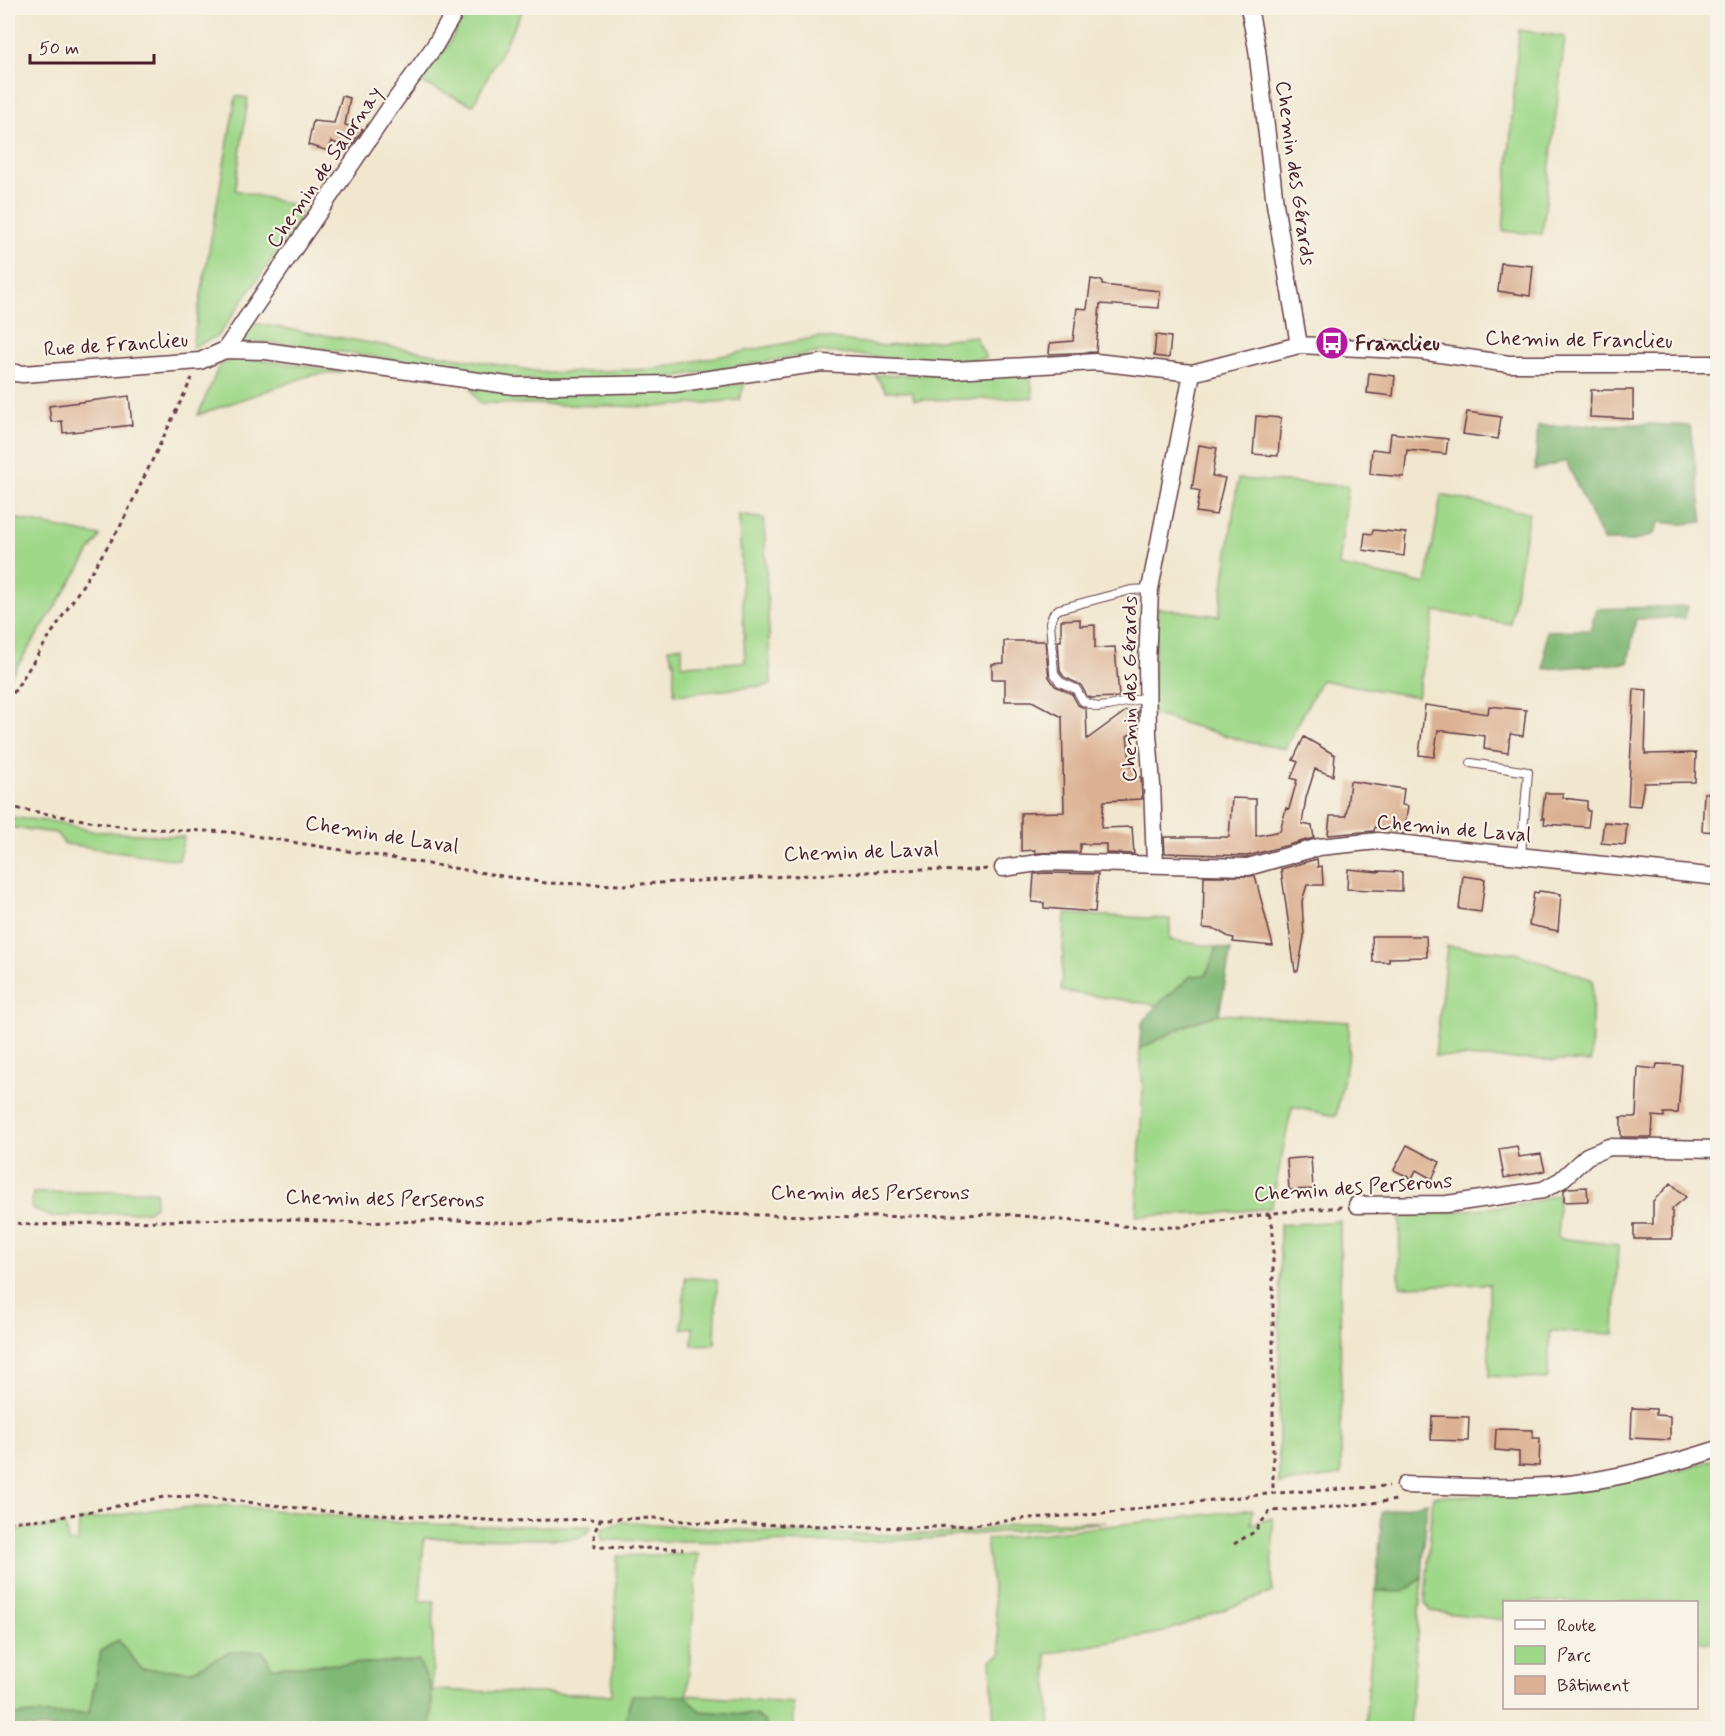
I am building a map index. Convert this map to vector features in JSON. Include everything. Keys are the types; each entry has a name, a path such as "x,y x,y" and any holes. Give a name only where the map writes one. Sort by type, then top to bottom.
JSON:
{"street":[{"name":"Chemin de Salornay","path":"225,350 389,109 434,47 458,8"},
{"name":"Chemin des Gérards","path":"1249,8 1257,49 1275,204 1299,345"},
{"name":"Chemin de Franclieu","path":"1192,373 1299,345 1420,351 1509,364 1718,364"},
{"name":"Rue de Franclieu","path":"8,372 23,374 200,361 225,350"},
{"path":"225,350 296,354 514,386 674,384 822,363 954,370 1096,362 1192,373"},
{"name":"Chemin des Gérards","path":"1155,864 1148,697 1150,589 1192,373"},
{"name":"Chemin de Laval","path":"1003,868 1045,862 1248,867 1319,847 1378,841 1718,877"},
{"name":"Chemin des Perserons","path":"1357,1205 1447,1204 1543,1190 1561,1180 1587,1156 1609,1147 1718,1149"},
{"path":"1405,1485 1526,1487 1576,1482 1646,1470 1718,1449"}],"lane":[{"path":"1148,697 1109,706 1097,706 1083,701 1076,689 1060,682 1054,673 1050,622 1054,613 1059,609 1131,590 1150,589"},
{"path":"1471,763 1528,772 1521,856"}],"path":[{"path":"8,701 120,527 179,409 200,361"},
{"name":"Chemin de Laval","path":"8,807 130,828 230,832 546,883 622,885 923,869 955,871 1003,868"},
{"name":"Chemin des Perserons","path":"8,1222 32,1225 263,1218 357,1223 459,1221 513,1223 712,1214 867,1217 1002,1214 1134,1227 1179,1227 1269,1214 1357,1205"},
{"path":"1269,1214 1273,1227 1273,1494"},
{"path":"8,1522 55,1518 164,1497 196,1496 290,1508 504,1521 655,1518 726,1523 910,1528 1102,1514 1273,1494 1405,1485"},
{"path":"1234,1544 1254,1532 1270,1511 1397,1500 1422,1486"},
{"path":"601,1518 594,1533 595,1547 683,1549"}],"green space":[{"path":"469,8 524,8 473,105 420,82 445,50"},
{"path":"1519,30 1565,37 1542,234 1503,231"},
{"path":"236,96 248,98 235,190 301,207 296,225 218,336 192,347"},
{"path":"253,323 547,373 654,369 818,337 885,346 975,336 986,358 942,362 823,352 672,377 545,382 294,345 262,342 238,344"},
{"path":"235,357 342,372 311,375 198,415 219,366"},
{"path":"1018,374 1031,380 1033,398 914,400 912,392 886,391 875,375"},
{"path":"745,383 739,400 656,407 479,403 471,389 540,394 608,394"},
{"path":"1647,424 1690,426 1703,522 1681,524 1659,522 1654,534 1635,541 1603,541 1566,461 1535,470 1538,426"},
{"path":"1238,479 1348,486 1339,566 1426,584 1441,495 1529,513 1510,624 1435,611 1417,697 1321,680 1285,749 1244,741 1152,714 1157,608 1219,616"},
{"path":"739,515 764,519 771,685 674,695 674,663 668,648 682,646 682,665 745,662"},
{"path":"8,517 100,536 8,681"},
{"path":"1688,606 1685,618 1636,619 1628,663 1544,669 1546,631 1590,630 1597,609"},
{"path":"8,817 56,822 92,831 184,837 179,860 65,844 56,833 8,827"},
{"path":"1065,914 1170,919 1170,940 1217,947 1206,976 1191,976 1157,1005 1061,991"},
{"path":"1447,946 1516,953 1593,980 1591,1062 1435,1056"},
{"path":"1217,947 1231,950 1219,1014 1189,1024 1139,1049 1142,1023 1157,1005 1191,976 1206,975"},
{"path":"1219,1014 1349,1022 1349,1052 1336,1116 1292,1107 1271,1208 1221,1213 1136,1216 1143,1089 1139,1049 1189,1024"},
{"path":"156,1191 155,1206 147,1211 51,1217 31,1208 33,1193"},
{"path":"1558,1194 1558,1238 1618,1245 1614,1334 1550,1331 1548,1379 1489,1376 1489,1284 1401,1286 1399,1281 1400,1217 1527,1204"},
{"path":"1340,1221 1341,1475 1279,1484 1280,1225"},
{"path":"685,1277 717,1280 715,1344 692,1345 693,1327 682,1329"},
{"path":"1717,1458 1717,1644 1698,1641 1698,1601 1503,1601 1503,1620 1430,1611 1425,1603 1433,1496 1552,1494 1679,1471"},
{"path":"1427,1502 1422,1578 1404,1592 1376,1591 1382,1512"},
{"path":"227,1505 403,1523 592,1526 585,1535 577,1539 424,1538 420,1601 434,1601 432,1690 612,1695 617,1556 698,1554 687,1695 793,1703 793,1728 763,1728 765,1722 755,1715 700,1711 632,1696 623,1728 431,1728 432,1691 418,1661 271,1667 263,1651 230,1652 192,1671 141,1669 118,1640 101,1651 89,1713 8,1715 8,1530 65,1525 68,1542 78,1543 79,1521 166,1508"},
{"path":"1253,1509 1251,1524 1273,1518 1272,1592 1164,1632 1046,1654 1051,1728 994,1728 991,1660 1001,1654 986,1540"},
{"path":"623,1522 773,1532 884,1535 962,1533 1028,1522 1106,1522 927,1539 828,1543 602,1540 601,1533 604,1527"},
{"path":"1422,1578 1409,1728 1365,1728 1376,1591 1404,1592"},
{"path":"118,1640 141,1669 192,1671 230,1652 263,1651 271,1667 419,1661 432,1691 431,1728 8,1728 8,1715 89,1713 101,1651"},
{"path":"632,1695 686,1696 700,1711 755,1715 765,1722 763,1728 623,1728"}],"building":[{"path":"342,96 350,98 345,125 363,129 349,149 331,141 329,151 308,145 313,121 334,123"},
{"path":"1501,263 1533,266 1530,296 1498,291"},
{"path":"1091,279 1102,281 1102,285 1160,291 1159,308 1100,304 1096,352 1049,354 1050,343 1073,341 1077,308 1087,309"},
{"path":"1156,335 1171,337 1169,358 1154,356"},
{"path":"1369,373 1395,376 1393,396 1367,393"},
{"path":"1591,390 1633,390 1633,419 1590,417"},
{"path":"129,396 132,425 63,433 62,421 51,422 49,406"},
{"path":"1467,412 1501,417 1498,439 1463,434"},
{"path":"1256,416 1281,418 1278,456 1253,454"},
{"path":"1391,433 1448,439 1446,454 1407,450 1404,477 1370,474 1372,449 1389,451"},
{"path":"1199,445 1217,448 1212,476 1225,478 1216,515 1196,512 1200,491 1192,489"},
{"path":"1373,530 1406,533 1404,556 1363,550 1365,533 1372,534"},
{"path":"1080,619 1080,626 1095,625 1095,648 1115,647 1119,697 1091,698 1087,696 1081,685 1064,677 1060,671 1058,641 1061,641 1061,620"},
{"path":"1004,641 1045,641 1049,677 1055,686 1072,694 1078,705 1086,709 1087,739 1126,711 1137,711 1137,731 1127,736 1131,767 1136,767 1136,777 1141,777 1142,799 1104,801 1101,828 1132,827 1134,854 1106,853 1106,844 1080,844 1080,852 1021,851 1021,813 1064,812 1062,717 1032,701 1005,701 1005,679 992,679 992,664 1004,663"},
{"path":"1634,689 1647,690 1645,754 1696,753 1695,782 1644,783 1640,806 1628,805"},
{"path":"1425,705 1488,714 1489,706 1526,710 1523,736 1510,734 1508,753 1484,749 1485,736 1438,730 1434,757 1419,755"},
{"path":"1304,737 1335,755 1333,776 1315,769 1306,798 1302,824 1312,826 1314,838 1247,856 1165,853 1164,837 1229,837 1232,798 1256,799 1256,836 1280,831 1297,780 1291,778 1298,762 1293,760"},
{"path":"1350,781 1404,789 1402,805 1408,806 1404,833 1375,827 1374,831 1328,835 1330,816 1346,816"},
{"path":"1545,793 1563,793 1563,798 1587,801 1587,811 1590,811 1588,827 1544,824 1545,818 1542,818"},
{"path":"1704,793 1718,793 1718,832 1702,831"},
{"path":"1604,822 1627,824 1625,845 1601,843"},
{"path":"1317,859 1318,867 1322,866 1323,885 1307,885 1302,901 1304,937 1298,971 1295,971 1281,869"},
{"path":"1348,869 1402,872 1402,891 1347,889"},
{"path":"1034,874 1098,874 1095,912 1044,908 1044,903 1032,902"},
{"path":"1204,876 1255,876 1273,946 1233,942 1234,938 1215,929 1203,928"},
{"path":"1463,876 1485,879 1481,912 1459,909"},
{"path":"1534,892 1561,894 1558,931 1529,925"},
{"path":"1372,936 1426,936 1427,957 1389,958 1389,962 1373,962"},
{"path":"1657,1064 1682,1065 1678,1113 1664,1113 1664,1117 1653,1116 1652,1137 1621,1137 1621,1117 1636,1117 1638,1067 1656,1069"},
{"path":"1407,1145 1440,1162 1432,1179 1416,1170 1412,1179 1394,1170"},
{"path":"1517,1146 1519,1157 1541,1154 1545,1171 1504,1178 1499,1149"},
{"path":"1311,1157 1313,1189 1289,1190 1287,1159"},
{"path":"1671,1183 1686,1197 1672,1209 1672,1239 1634,1239 1634,1224 1653,1224 1653,1201"},
{"path":"1587,1187 1588,1201 1564,1202 1564,1190"},
{"path":"1632,1408 1656,1409 1656,1415 1670,1416 1670,1440 1631,1438"},
{"path":"1432,1416 1469,1417 1468,1441 1431,1440"},
{"path":"1496,1429 1533,1430 1533,1438 1540,1438 1539,1466 1519,1465 1519,1452 1495,1450"}],"place":[{"name":"Franclieu","path":"1332,343"}]}
